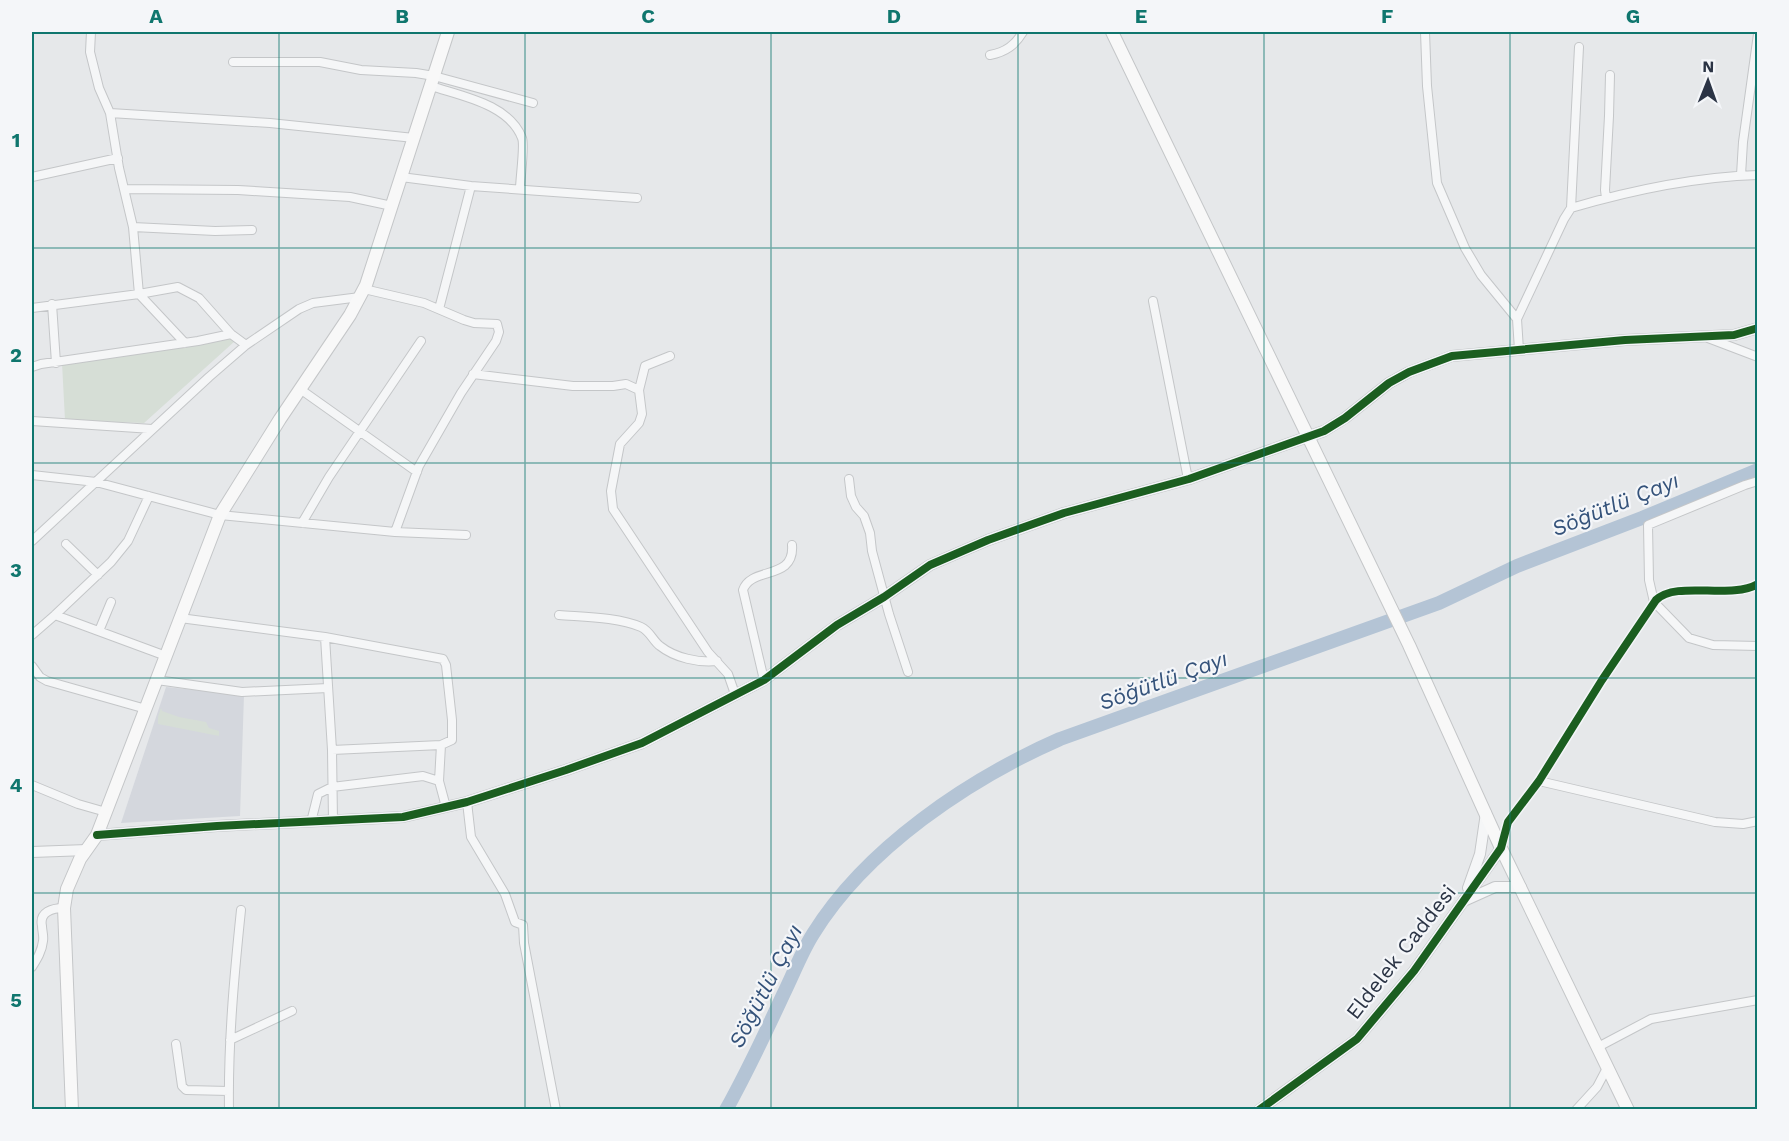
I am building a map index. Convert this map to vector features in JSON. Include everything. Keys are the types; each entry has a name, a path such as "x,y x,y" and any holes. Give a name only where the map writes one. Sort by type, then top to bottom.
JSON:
{"main road":[{"path":"72,1110 64,908 67,889 80,859 97,836 220,515 362,293 448,32"},
{"path":"1112,32 1409,645 1502,848 1628,1110"}],"street":[{"path":"91,32 90,52 99,88 110,113 133,227 139,294 185,343"},
{"path":"990,55 1000,53 1012,46 1023,32"},
{"path":"1425,32 1426,86 1437,183 1465,248 1482,276 1517,319"},
{"path":"1741,176 1743,142 1758,34"},
{"path":"1519,350 1517,319 1571,208 1579,47"},
{"path":"233,62 320,62 361,70 416,73 494,107 514,125 523,139 519,189"},
{"path":"1606,198 1610,75"},
{"path":"432,81 533,104"},
{"path":"110,113 270,123 414,138"},
{"path":"32,177 118,158"},
{"path":"1571,208 1606,198 1698,180 1758,175"},
{"path":"402,177 471,186 638,198"},
{"path":"439,309 471,186"},
{"path":"124,189 238,190 350,197 392,206"},
{"path":"133,227 215,231 252,230"},
{"path":"32,308 178,287 199,298 231,334 246,345"},
{"path":"32,541 246,345 299,309 313,303 362,293 412,299 464,320 497,324 499,332 496,341 473,374 417,472 395,532"},
{"path":"1153,301 1188,479"},
{"path":"52,304 56,363"},
{"path":"97,836 217,826 403,817 467,802 642,743 764,680 837,625 884,597 930,565 988,540 1064,513 1188,479 1324,431 1345,418 1389,383 1409,372 1452,356 1625,340 1734,335 1758,328"},
{"path":"32,368 231,334"},
{"path":"1704,336 1758,357"},
{"path":"302,523 329,477 421,341"},
{"path":"670,356 645,366 639,390 642,414 639,423 620,444 611,491 613,509 702,643 728,674 735,694"},
{"path":"473,374 573,387 626,384 639,390"},
{"path":"300,389 417,472"},
{"path":"32,421 152,429"},
{"path":"32,476 96,482 220,515 395,532 466,535"},
{"path":"849,479 851,496 856,507 864,516 870,533 872,551 884,597 908,672"},
{"path":"1758,481 1745,484 1648,525 1649,580 1654,602 1689,638 1713,645 1758,646"},
{"path":"32,635 111,562 128,540 149,496"},
{"path":"66,544 98,575"},
{"path":"764,680 743,590 749,581 784,567 791,556 792,545"},
{"path":"1502,848 1508,822 1539,781 1654,602 1660,596 1679,591 1723,591 1750,588 1758,584"},
{"path":"99,631 111,603"},
{"path":"56,615 166,656"},
{"path":"559,615 623,622 642,627 666,651 685,658 706,662 717,661"},
{"path":"180,618 325,637 443,659 446,665 452,740 441,745 332,750"},
{"path":"325,637 332,750 333,821"},
{"path":"32,666 40,677 47,681 146,709"},
{"path":"157,680 242,692 328,688"},
{"path":"441,745 439,781 446,807"},
{"path":"311,822 318,794 332,788 423,776 439,781"},
{"path":"1539,781 1714,822 1743,824 1758,821"},
{"path":"32,785 78,804 106,812"},
{"path":"467,802 471,837 505,894 515,922 523,925 524,943 556,1110"},
{"path":"1464,901 1480,854 1486,813"},
{"name":"Eldelek Caddesi","path":"1259,1110 1357,1039 1414,971 1502,848"},
{"path":"32,852 87,850"},
{"path":"1464,901 1495,887 1521,887"},
{"path":"32,968 41,953 44,938 36,923 51,908 64,908"},
{"path":"229,1110 230,1040 241,910"},
{"path":"1598,1047 1651,1019 1758,1000"},
{"path":"230,1040 292,1011"},
{"path":"176,1044 182,1086 186,1090 229,1091"},
{"path":"1576,1110 1597,1087 1608,1068"}],"shaded area":[{"path":"234,338 235,341 144,423 65,420 62,363"},
{"path":"166,687 244,695 240,816 121,823"},
{"path":"161,708 162,711 179,717 206,722 209,728 219,731 219,736 158,724"}],"waterway":[{"name":"Söğütlü Çayı","path":"726,1110 756,1053 805,949 835,903 890,845 922,819 990,774 1060,739 1439,603 1517,566 1758,470"}],"cycle path":[{"path":"97,835 217,826 403,817 467,802 642,743 764,680 837,625 884,597 930,565 988,540 1064,513 1189,479 1324,431 1345,418 1389,383 1409,372 1452,356 1625,340 1734,335 1758,328"},
{"path":"1259,1110 1357,1039 1414,971 1501,848 1508,822 1539,781 1602,680 1656,600 1665,594 1677,591 1733,590 1758,584"}]}
